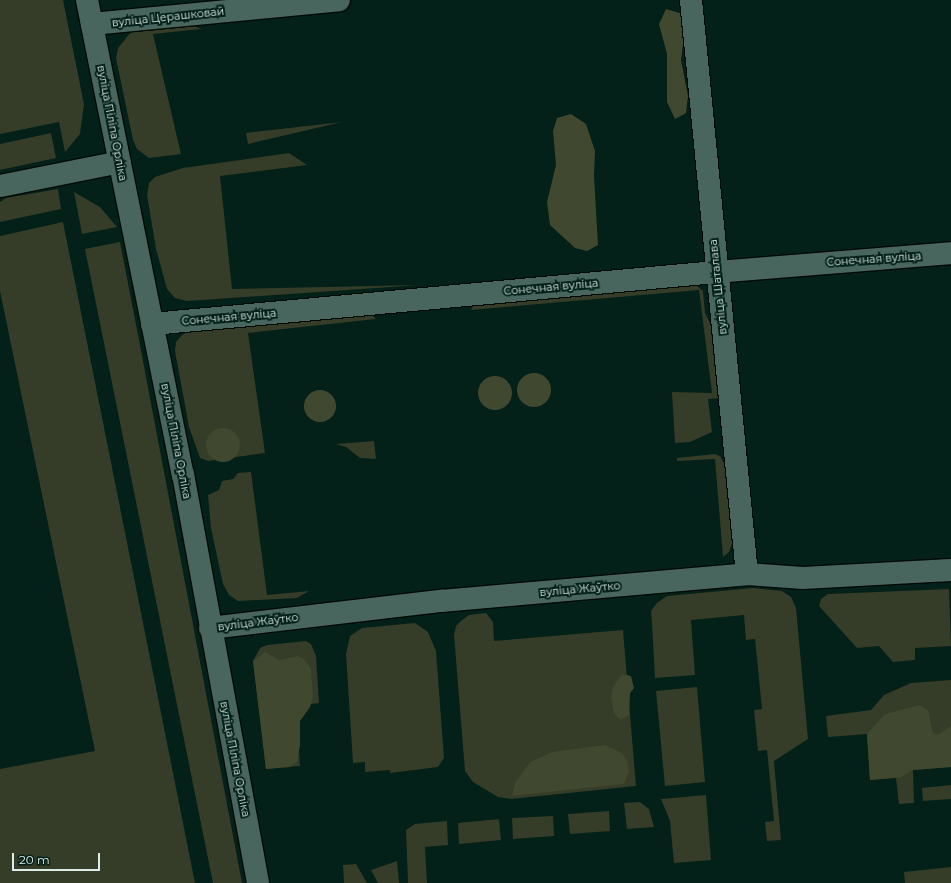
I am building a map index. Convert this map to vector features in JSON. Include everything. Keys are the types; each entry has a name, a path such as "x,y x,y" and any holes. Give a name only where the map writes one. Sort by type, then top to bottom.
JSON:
{"street":[{"name":"вуліца Піліпа Орліка","path":"87,0 183,474 210,628 258,883"},
{"name":"вуліца Церашковай","path":"92,24 339,0"},
{"name":"вуліца Шаталава","path":"691,0 716,272 747,574"},
{"path":"0,186 120,162"},
{"name":"Сонечная вуліца","path":"152,324 716,272 951,253"},
{"name":"вуліца Жаўтко","path":"210,628 441,602 747,574 803,578 951,570"}],"green space":[{"path":"0,0 63,0 84,104 80,134 65,152 59,122 0,134"},
{"path":"666,9 683,14 684,37 681,60 688,96 686,113 675,119 667,102 667,54 659,24"},
{"path":"185,22 201,29 153,34 181,154 149,158 137,149 133,140 116,58 118,48 131,32 143,26"},
{"path":"571,114 586,124 595,151 594,176 598,245 587,251 575,248 550,225 547,202 556,165 553,131 557,118"},
{"path":"342,122 248,144 246,133"},
{"path":"51,133 56,158 0,170 0,144"},
{"path":"289,153 307,165 220,176 232,289 419,285 187,301 175,298 167,289 156,249 147,195 149,183 155,177 183,168"},
{"path":"58,189 61,209 0,222 0,202 6,198"},
{"path":"74,192 100,207 117,227 82,234"},
{"path":"63,222 195,883 0,883 0,769 95,751 0,291 0,236"},
{"path":"120,242 242,883 213,883 85,249"},
{"path":"696,285 703,291 705,313 712,327 721,398 708,399 712,432 690,442 675,443 672,392 712,393 699,290 471,310 473,305"},
{"path":"369,312 376,319 248,333 265,453 208,461 200,458 189,427 175,351 176,342 182,335 189,331"},
{"path":"531,373 537,373 546,378 550,384 550,396 546,402 537,407 531,407 522,402 517,393 517,387 522,378"},
{"path":"495,376 507,381 512,393 507,405 495,410 483,405 478,393 483,381"},
{"path":"317,390 323,390 332,394 336,406 332,418 323,422 317,422 308,418 304,409 304,403 308,394"},
{"path":"220,428 226,428 230,429 237,435 240,445 239,452 233,459 226,462 220,462 216,461 209,455 206,448 206,442 207,438 213,431"},
{"path":"374,441 376,459 360,458 346,447 336,444"},
{"path":"715,454 720,456 726,467 734,538 729,552 723,557 715,459 677,461 677,458"},
{"path":"251,472 267,595 309,591 297,598 238,601 229,595 223,584 211,528 208,495 219,490 222,481 233,479 238,473"},
{"path":"753,588 782,591 791,597 796,608 808,739 774,761 781,840 767,841 765,822 774,821 767,750 758,751 754,710 762,709 755,639 746,640 744,615 691,620 695,675 655,678 651,611 657,603 667,596"},
{"path":"949,589 951,646 915,648 915,660 893,662 879,646 857,648 819,606 821,599 828,594"},
{"path":"486,613 493,622 494,641 623,630 636,786 511,799 498,797 473,782 465,771 454,635 456,626 469,615"},
{"path":"415,623 428,632 436,651 444,758 438,767 390,773 390,770 365,772 365,762 353,763 346,654 350,636 362,628"},
{"path":"306,641 311,644 316,656 319,703 296,706 300,766 266,769 253,661 260,648 267,645"},
{"path":"265,652 279,660 298,656 305,660 311,669 313,696 310,707 300,721 300,745 297,762 289,767 266,769 253,661"},
{"path":"622,674 631,676 634,688 630,693 629,715 621,720 614,714 611,698 613,687"},
{"path":"951,680 951,767 913,770 914,803 899,804 896,778 870,780 867,734 828,737 826,716 871,710 884,695 911,683"},
{"path":"697,687 705,782 665,786 656,691"},
{"path":"920,705 928,710 933,733 938,735 951,726 951,767 913,770 901,777 870,780 867,734 885,714"},
{"path":"605,745 622,753 627,760 629,772 624,784 512,796 515,783 530,762 552,752"},
{"path":"951,785 951,799 923,801 922,788"},
{"path":"706,795 711,860 674,863 670,821 661,799"},
{"path":"640,802 649,809 654,827 627,829 624,803"},
{"path":"609,811 610,831 570,834 568,814"},
{"path":"553,816 554,836 513,839 512,818"},
{"path":"499,819 501,840 459,844 458,823"},
{"path":"447,821 448,845 425,847 427,883 408,883 406,830 415,824"},
{"path":"397,861 399,883 378,883 371,870"},
{"path":"356,864 367,883 344,883 343,865"},
{"path":"951,867 951,883 905,883 904,872"}]}
